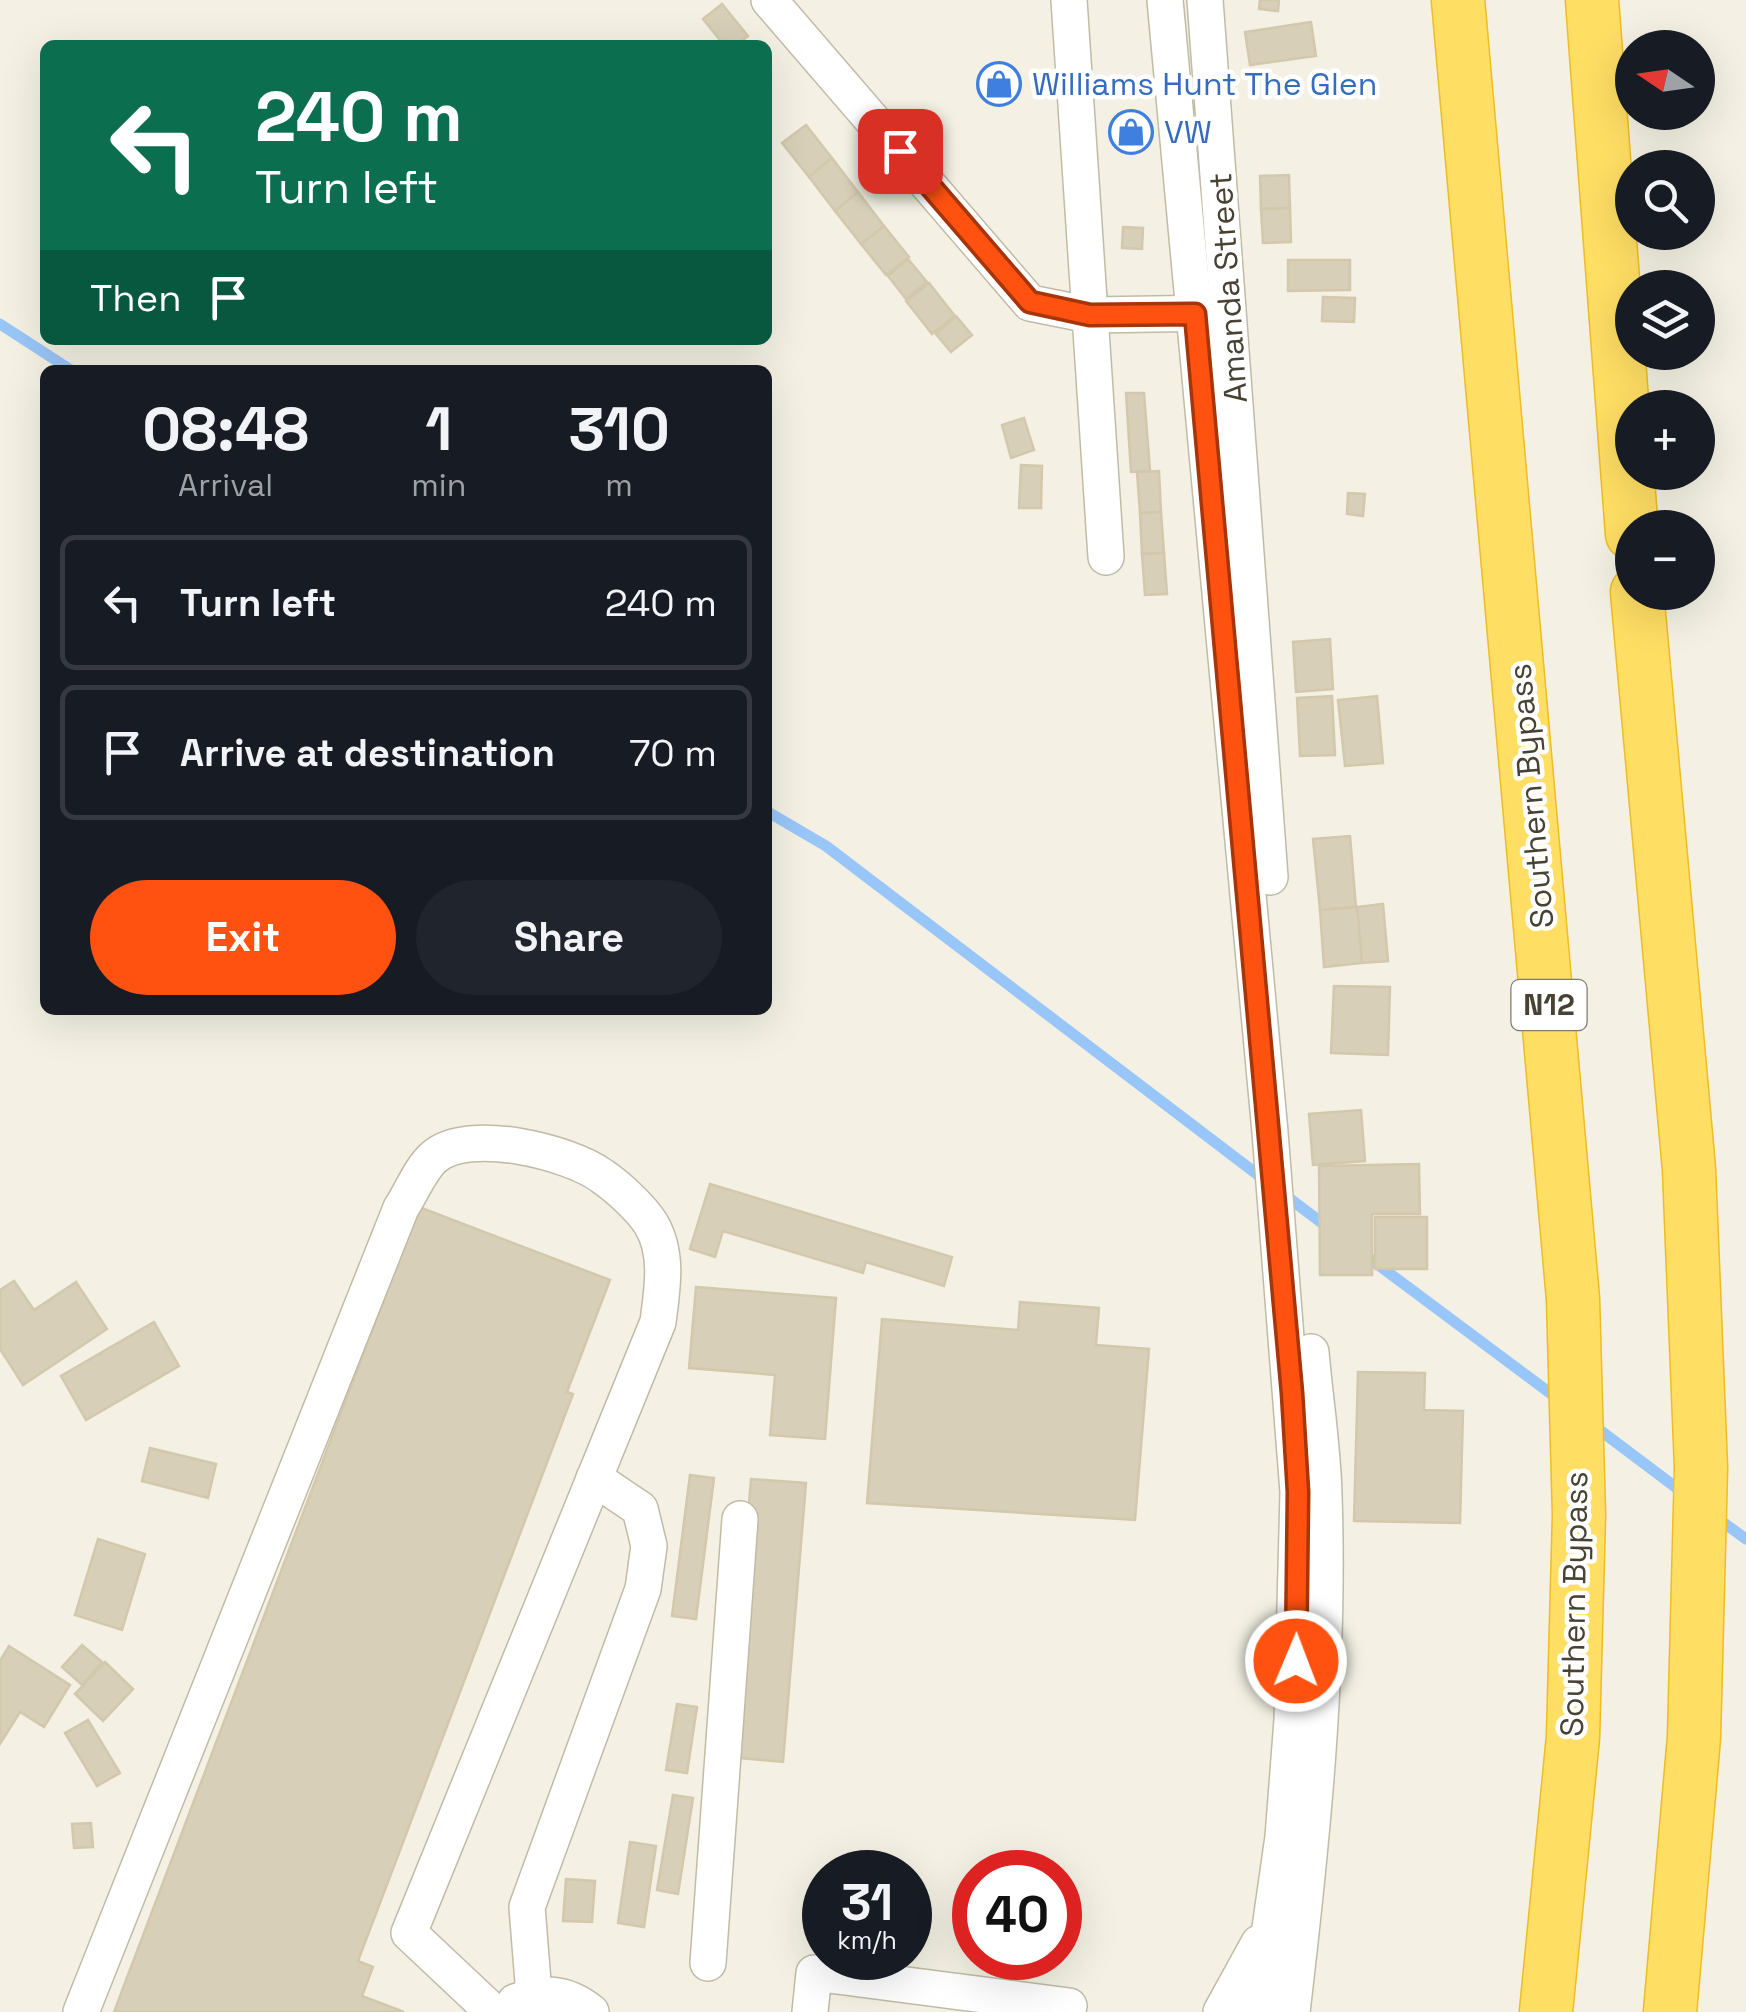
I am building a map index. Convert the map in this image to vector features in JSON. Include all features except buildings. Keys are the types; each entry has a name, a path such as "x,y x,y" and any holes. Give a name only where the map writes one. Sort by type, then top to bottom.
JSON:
{"highway":[{"name":"Southern Bypass","path":"1458,0 1573,1299 1579,1515 1573,1719 1546,2012"},
{"path":"1592,5 1630,510"},
{"path":"1639,610 1689,1168 1701,1468 1694,1737 1670,2012"}],"street":[{"path":"769,0 1030,302 1090,315 1230,313"},
{"path":"1070,0 1106,557"},
{"name":"Amanda Street","path":"1165,0 1270,1132 1298,1492 1292,1720 1273,1915 1258,2012"},
{"name":"Amanda Street","path":"1206,0 1278,980 1324,1499 1324,1628 1307,1878 1292,2012"},
{"path":"81,2012 402,1208 434,1157 459,1145 507,1143 556,1156 601,1175 652,1225 665,1269 658,1322 409,1932 493,2012"},
{"path":"534,1994 527,1907 642,1589 649,1546 640,1509 594,1478"},
{"path":"708,1963 740,1519"},
{"path":"1220,2012 1235,1991 1273,1915"},
{"path":"810,2012 814,1972 1068,2006"},
{"path":"502,2012 534,1994 556,1994 576,2001 590,2012"}],"waterway":[{"path":"0,324 63,365"},
{"path":"772,814 826,846 1266,1181"},
{"path":"1281,1192 1330,1229"},
{"path":"1361,1252 1558,1399"},
{"path":"1593,1425 1686,1495"},
{"path":"1713,1515 1746,1539"}],"place":[{"name":"Williams Hunt The Glen","path":"999,84"},
{"name":"VW","path":"1131,132"}],"route":[{"path":"900,151 1030,302 1090,315 1195,314 1292,1393 1298,1492 1296,1661"}]}
